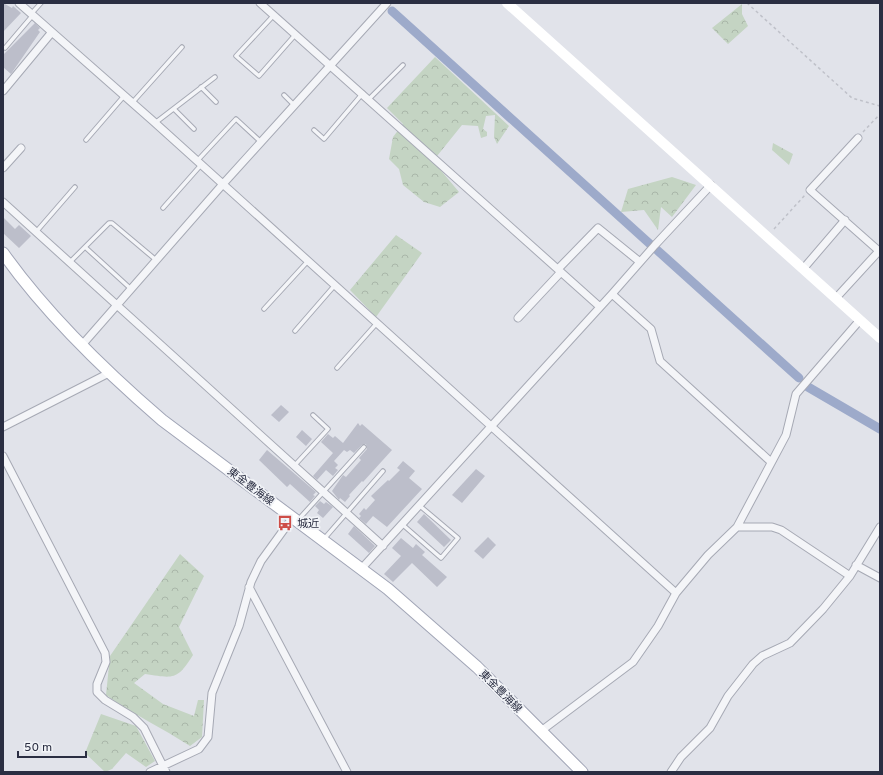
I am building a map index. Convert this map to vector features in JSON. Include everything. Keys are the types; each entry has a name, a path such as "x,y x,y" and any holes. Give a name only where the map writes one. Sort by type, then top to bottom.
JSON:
{"main road":[{"name":"東金豊海線","path":"3,252 43,304 109,373 162,420 362,568 439,632 582,772"}],"street":[{"path":"19,3 378,323 676,593"},
{"path":"260,3 331,64 600,307"},
{"path":"82,345 223,184 387,3"},
{"path":"507,3 880,338"},
{"path":"3,91 52,32"},
{"path":"836,298 879,250 810,190 858,138"},
{"path":"3,168 21,148"},
{"path":"362,568 711,185"},
{"path":"3,202 383,546"},
{"path":"803,269 845,220"},
{"path":"518,318 559,270 598,228 640,262"},
{"path":"612,294 651,329 660,361 771,462"},
{"path":"541,731 633,662 658,626 676,593 708,555 737,527 786,436 796,394 860,320"},
{"path":"3,427 109,373"},
{"path":"3,456 105,653 106,662 97,684 98,692 105,700 134,717 144,728 164,769"},
{"path":"150,772 164,769 199,749 208,737 212,693 239,626 249,587 261,561 295,518"},
{"path":"737,527 772,527 781,530 850,576"},
{"path":"671,772 681,757 710,728 728,696 753,664 762,656 790,643 823,609 850,576 880,527"},
{"path":"856,565 880,578"},
{"path":"249,587 347,772"}],"lane":[{"path":"5,48 41,3"},
{"path":"274,15 236,56 258,76 296,34"},
{"path":"132,103 182,47"},
{"path":"369,99 403,65"},
{"path":"155,123 215,77"},
{"path":"201,87 216,102"},
{"path":"314,130 324,139 363,93"},
{"path":"284,95 294,105"},
{"path":"86,140 124,96"},
{"path":"174,108 194,129"},
{"path":"163,208 236,119 261,142"},
{"path":"36,232 75,188"},
{"path":"70,262 109,223 112,223 156,260"},
{"path":"85,247 131,289"},
{"path":"264,309 308,261"},
{"path":"295,331 335,285"},
{"path":"338,368 378,323"},
{"path":"294,466 328,429 313,416"},
{"path":"295,518 324,492 364,447"},
{"path":"324,539 383,471"},
{"path":"402,525 441,558 458,538 420,506"}],"path":[{"path":"747,3 852,98 880,106"},
{"path":"858,138 880,114"},
{"path":"767,236 810,190"}],"green space":[{"path":"742,4 742,14 748,26 728,44 712,28"},
{"path":"435,57 509,126 497,144 494,137 495,115 486,116 483,129 487,132 487,136 481,138 478,126 462,125 433,161 459,192 440,207 424,202 403,185 399,169 389,159 393,137 403,124 387,108"},
{"path":"773,143 793,154 789,165 772,150"},
{"path":"672,177 696,185 672,217 661,207 658,230 644,210 621,212 628,189"},
{"path":"396,235 422,253 376,317 350,290"},
{"path":"180,554 204,576 179,627 193,655 183,670 174,676 168,677 145,674 134,683 163,704 194,716 198,700 204,700 202,737 190,746 106,695 110,656"},
{"path":"101,714 136,726 155,761 146,767 126,753 112,769 105,772 85,753"}],"building":[{"path":"3,3 12,8 13,6 21,13 3,32"},
{"path":"35,23 40,28 38,30 40,32 11,74 3,67 3,55"},
{"path":"3,217 15,229 19,225 31,236 19,248 3,233"},
{"path":"281,405 289,412 279,422 271,415"},
{"path":"358,423 360,426 362,424 392,450 349,495 350,496 345,502 340,498 339,500 332,491 343,475 346,477 361,460 359,458 367,449 366,444 362,445 354,453 350,450 347,452 344,450 334,461 338,465 335,468 338,470 333,476 326,470 317,480 313,476 333,453 321,442 328,434 333,438 335,436 343,443"},
{"path":"302,430 312,439 306,446 296,437"},
{"path":"267,450 316,492 313,495 315,496 310,502 290,484 287,487 259,460"},
{"path":"403,461 415,471 409,478 422,489 387,527 373,516 366,524 359,518 361,516 359,514 364,508 366,510 375,500 371,496 400,470 397,468"},
{"path":"476,469 485,476 462,503 452,495"},
{"path":"320,501 324,504 326,502 333,507 323,518 317,513 319,510 315,506"},
{"path":"424,514 451,540 444,547 417,522"},
{"path":"354,526 375,546 369,553 348,534"},
{"path":"488,537 496,545 483,559 474,551"},
{"path":"401,538 413,548 416,544 425,552 422,555 447,577 437,587 412,563 393,582 384,574 401,556 392,548"}],"waterway":[{"path":"392,11 650,244"},
{"path":"657,250 799,378"},
{"path":"808,387 880,429"}],"place":[{"name":"城近","path":"285,523"}]}
